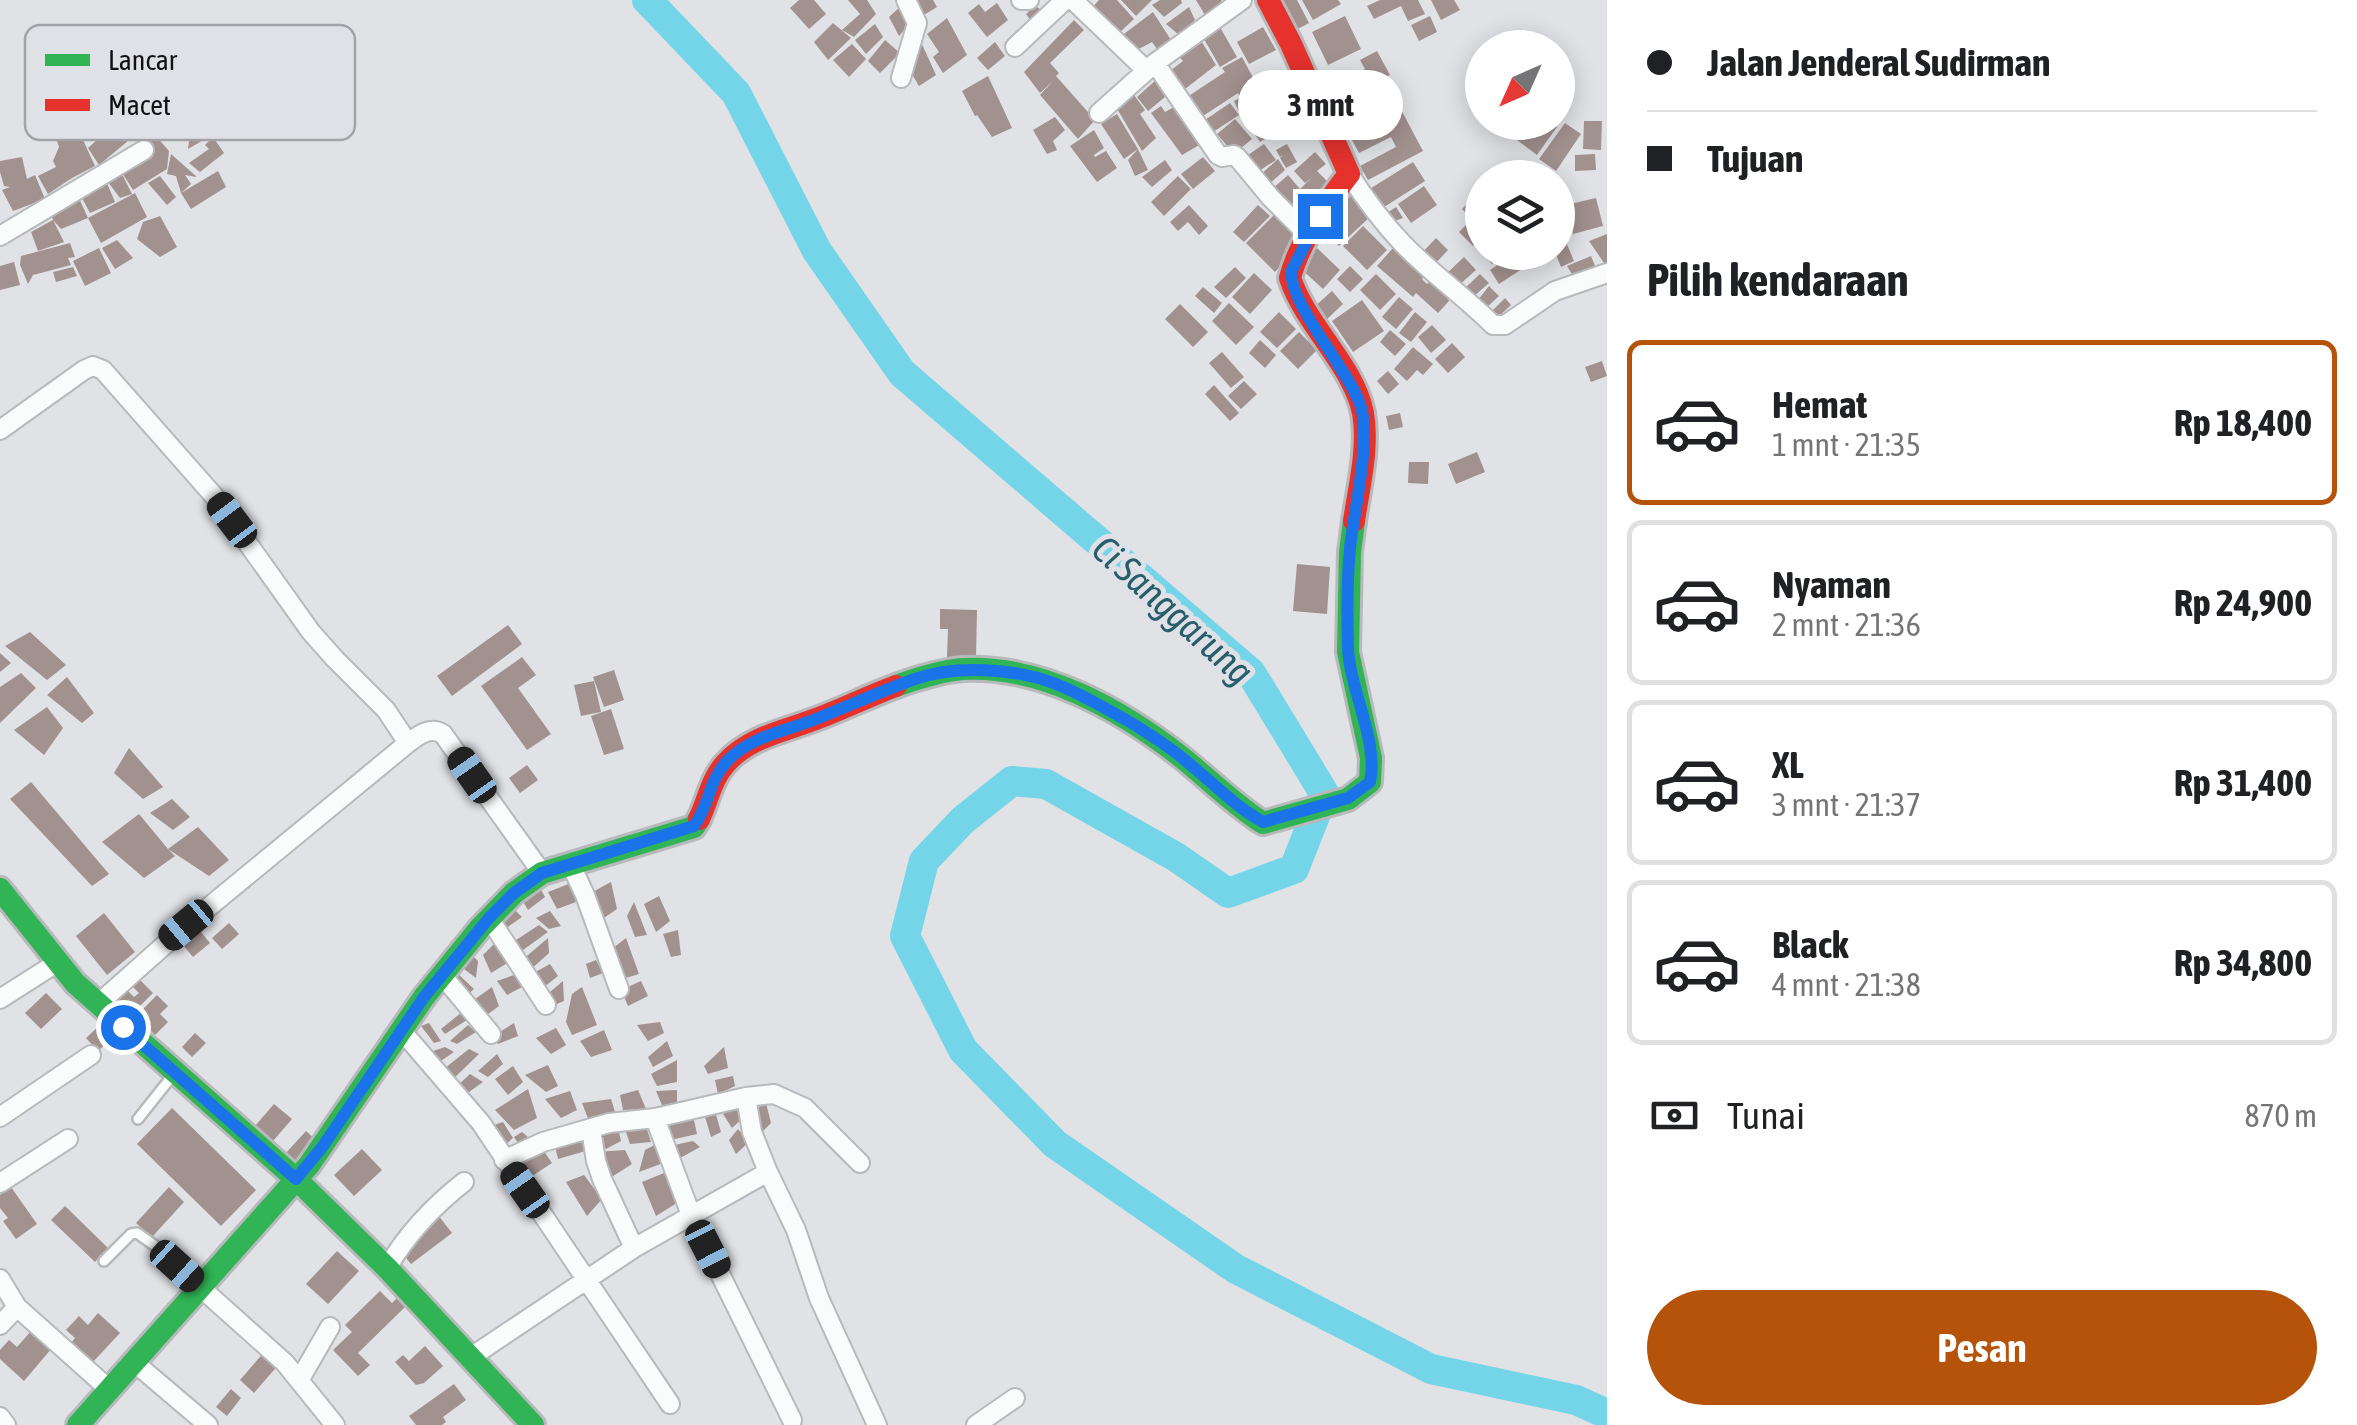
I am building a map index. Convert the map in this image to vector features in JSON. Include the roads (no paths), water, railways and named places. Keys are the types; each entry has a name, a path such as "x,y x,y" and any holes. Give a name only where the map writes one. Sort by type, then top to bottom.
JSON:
{"street":[{"path":"901,78 917,22 906,0"},
{"path":"1021,0 1030,0"},
{"path":"1015,47 1065,0"},
{"path":"1073,0 1150,66 1218,155 1238,157 1309,236"},
{"path":"1100,113 1150,66 1242,0"},
{"path":"1268,0 1349,174 1407,248 1493,325 1504,326 1555,291 1607,273"},
{"path":"0,236 144,150"},
{"path":"78,1425 323,1146 401,1030 489,918 542,873 694,826 718,772 740,750 760,738 916,678 954,670 1023,675 1071,690 1135,725 1263,822 1348,798 1370,782 1371,758 1348,652 1350,552 1364,418 1345,372 1292,288 1292,270 1309,236 1349,174"},
{"path":"0,430 84,370 93,366 103,370 214,496 311,632 386,710 408,743"},
{"path":"97,1004 186,925 408,743 429,730 444,734 542,873"},
{"path":"570,864 619,988"},
{"path":"0,889 75,983 296,1179 533,1425"},
{"path":"489,918 546,1004"},
{"path":"0,999 58,962"},
{"path":"442,975 491,1034"},
{"path":"401,1030 461,1098 670,1404"},
{"path":"0,1118 90,1055"},
{"path":"502,1156 609,1124 774,1094 794,1101 815,1116 860,1163"},
{"path":"746,1097 752,1132 876,1425"},
{"path":"656,1118 691,1215 792,1420"},
{"path":"592,1129 596,1162 634,1248"},
{"path":"0,1183 68,1139"},
{"path":"471,1357 634,1248 768,1172"},
{"path":"380,1262 464,1182"},
{"path":"0,1279 17,1307 110,1390"},
{"path":"200,1287 293,1372 336,1425"},
{"path":"0,1325 17,1307"},
{"path":"293,1372 330,1327"},
{"path":"135,1362 208,1425"},
{"path":"982,1423 1015,1398"},
{"path":"0,1416 6,1425"}],"lane":[{"path":"138,1119 175,1073"},
{"path":"104,1261 137,1232 200,1287"}],"waterway":[{"name":"Ci Sanggarung","path":"647,0 736,93 817,251 902,373 1251,673 1324,793 1294,869 1228,893 1176,857 1046,784 1012,781 963,820 924,861 905,936 963,1050 1055,1144 1236,1269 1431,1369 1576,1400 1607,1414"}]}
